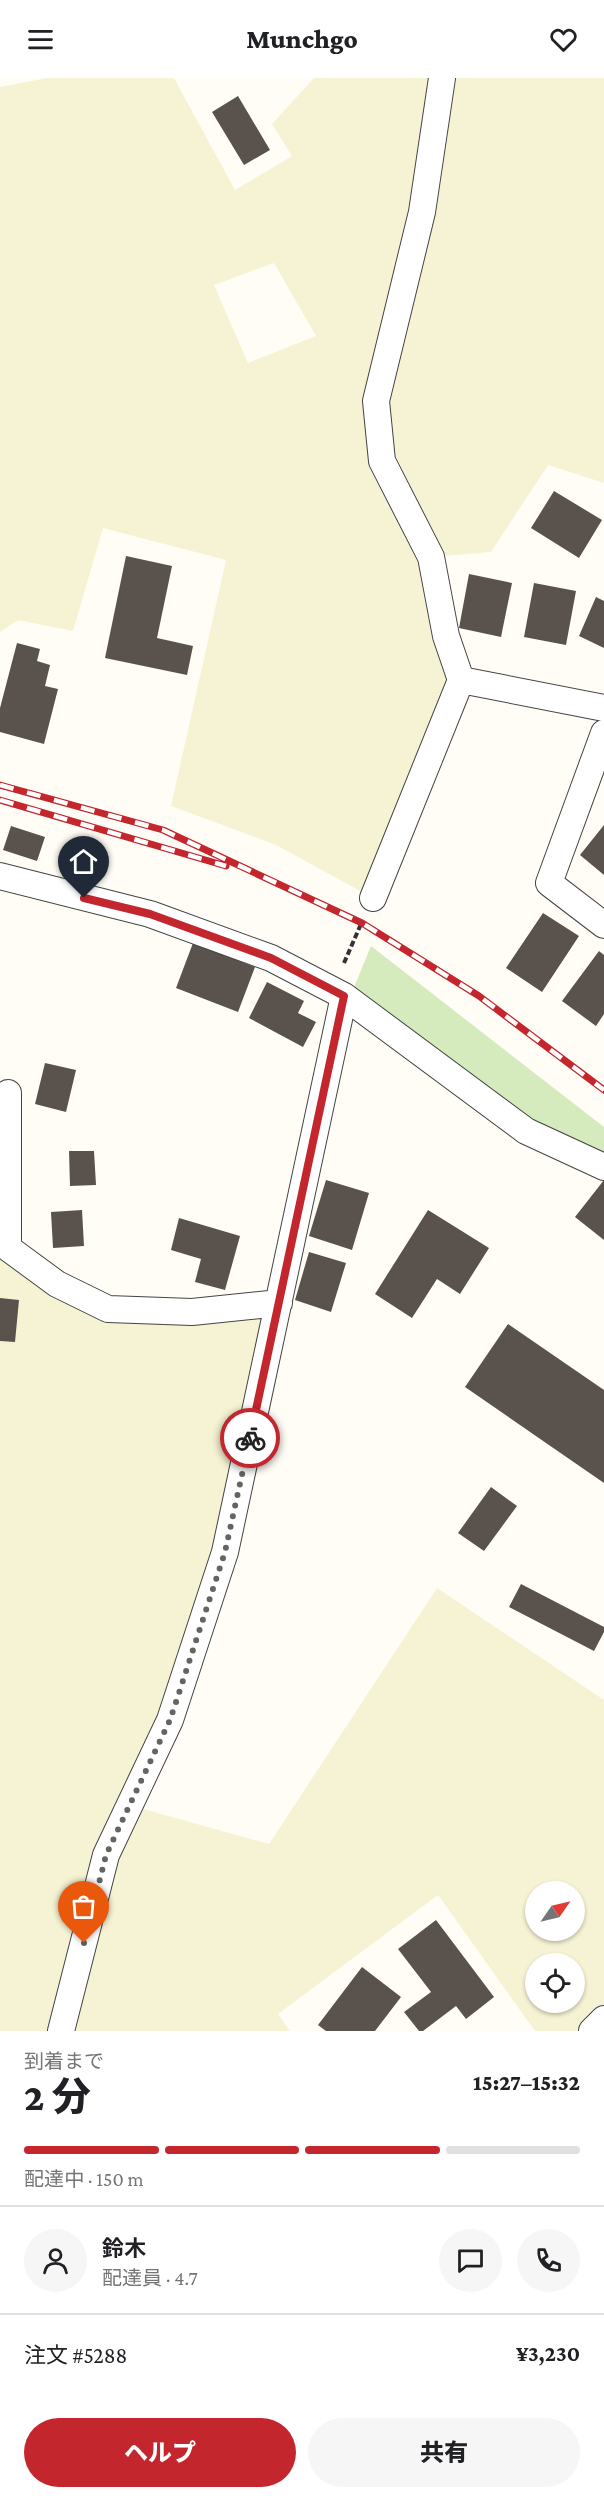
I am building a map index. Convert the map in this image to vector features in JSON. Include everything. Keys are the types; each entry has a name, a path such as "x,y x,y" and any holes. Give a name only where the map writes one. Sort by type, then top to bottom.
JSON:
{"street":[{"path":"373,898 461,680 446,636 431,557 382,460 376,401 422,212 442,78"},
{"path":"461,680 604,708"},
{"path":"604,734 549,883 604,925"},
{"path":"0,876 150,914 271,958 338,993 526,1131 604,1167"},
{"path":"61,2031 106,1855 170,1720 225,1552 279,1302 338,993"},
{"path":"8,1093 8,1248 57,1284 108,1309 192,1312 279,1302"},
{"path":"592,2031 604,2019"}],"path":[{"path":"338,993 373,898"}],"shaded area":[{"path":"47,78 174,78 235,190 292,156 272,124 314,78 604,78 604,483 548,465 491,552 431,557 461,680 373,898 276,845 171,806 226,560 103,528 73,631 18,620 0,632 0,87","holes":["274,263 316,336 248,363 214,285"]},
{"path":"0,1089 8,1248 108,1309 279,1303 225,1552 129,1805 269,1844 437,1588 604,1700 604,2019 592,2031 535,2031 438,1895 278,2014 290,2031 0,2031"}],"green space":[{"path":"371,946 604,1127 604,1161 529,1125 350,997"}],"building":[{"path":"238,96 270,150 244,165 212,112"},
{"path":"554,491 602,520 579,558 531,528"},
{"path":"126,556 172,566 157,638 193,646 187,675 105,658"},
{"path":"469,574 512,583 501,637 459,628"},
{"path":"534,583 576,591 566,645 524,637"},
{"path":"596,597 604,601 604,648 579,636"},
{"path":"17,643 40,649 37,661 50,665 45,686 58,689 44,744 0,732 0,708"},
{"path":"604,825 604,875 580,855"},
{"path":"11,826 45,837 37,861 3,850"},
{"path":"543,913 579,936 542,992 506,968"},
{"path":"193,943 255,967 238,1012 176,988"},
{"path":"599,951 604,955 604,1014 596,1026 562,1001"},
{"path":"267,982 304,1001 298,1013 316,1022 303,1047 249,1018"},
{"path":"45,1063 76,1070 66,1112 35,1104"},
{"path":"69,1151 94,1151 96,1185 70,1186"},
{"path":"326,1180 369,1193 352,1250 309,1236"},
{"path":"604,1180 604,1240 575,1217"},
{"path":"82,1210 84,1246 53,1248 51,1212"},
{"path":"428,1210 489,1248 460,1294 437,1279 412,1318 375,1294"},
{"path":"179,1218 240,1236 225,1290 195,1282 201,1259 171,1250"},
{"path":"309,1252 346,1263 331,1312 295,1300"},
{"path":"0,1298 19,1300 15,1342 0,1341"},
{"path":"508,1324 604,1390 604,1483 465,1387"},
{"path":"491,1487 517,1506 484,1551 458,1533"},
{"path":"521,1584 604,1627 604,1632 594,1651 509,1607"},
{"path":"436,1920 494,1997 466,2019 456,2006 423,2031 419,2031 404,2012 431,1992 398,1949"},
{"path":"362,1967 401,1997 375,2031 326,2031 318,2025"}],"railway":[{"path":"0,785 163,830 362,923 479,996 604,1090"},
{"path":"0,800 226,866"}],"way so far":[{"path":"84,1943 106,1855 170,1720 177,1699 225,1552 250,1438"}],"route":[{"path":"84,898 150,914 271,958 344,996 250,1438"}]}
